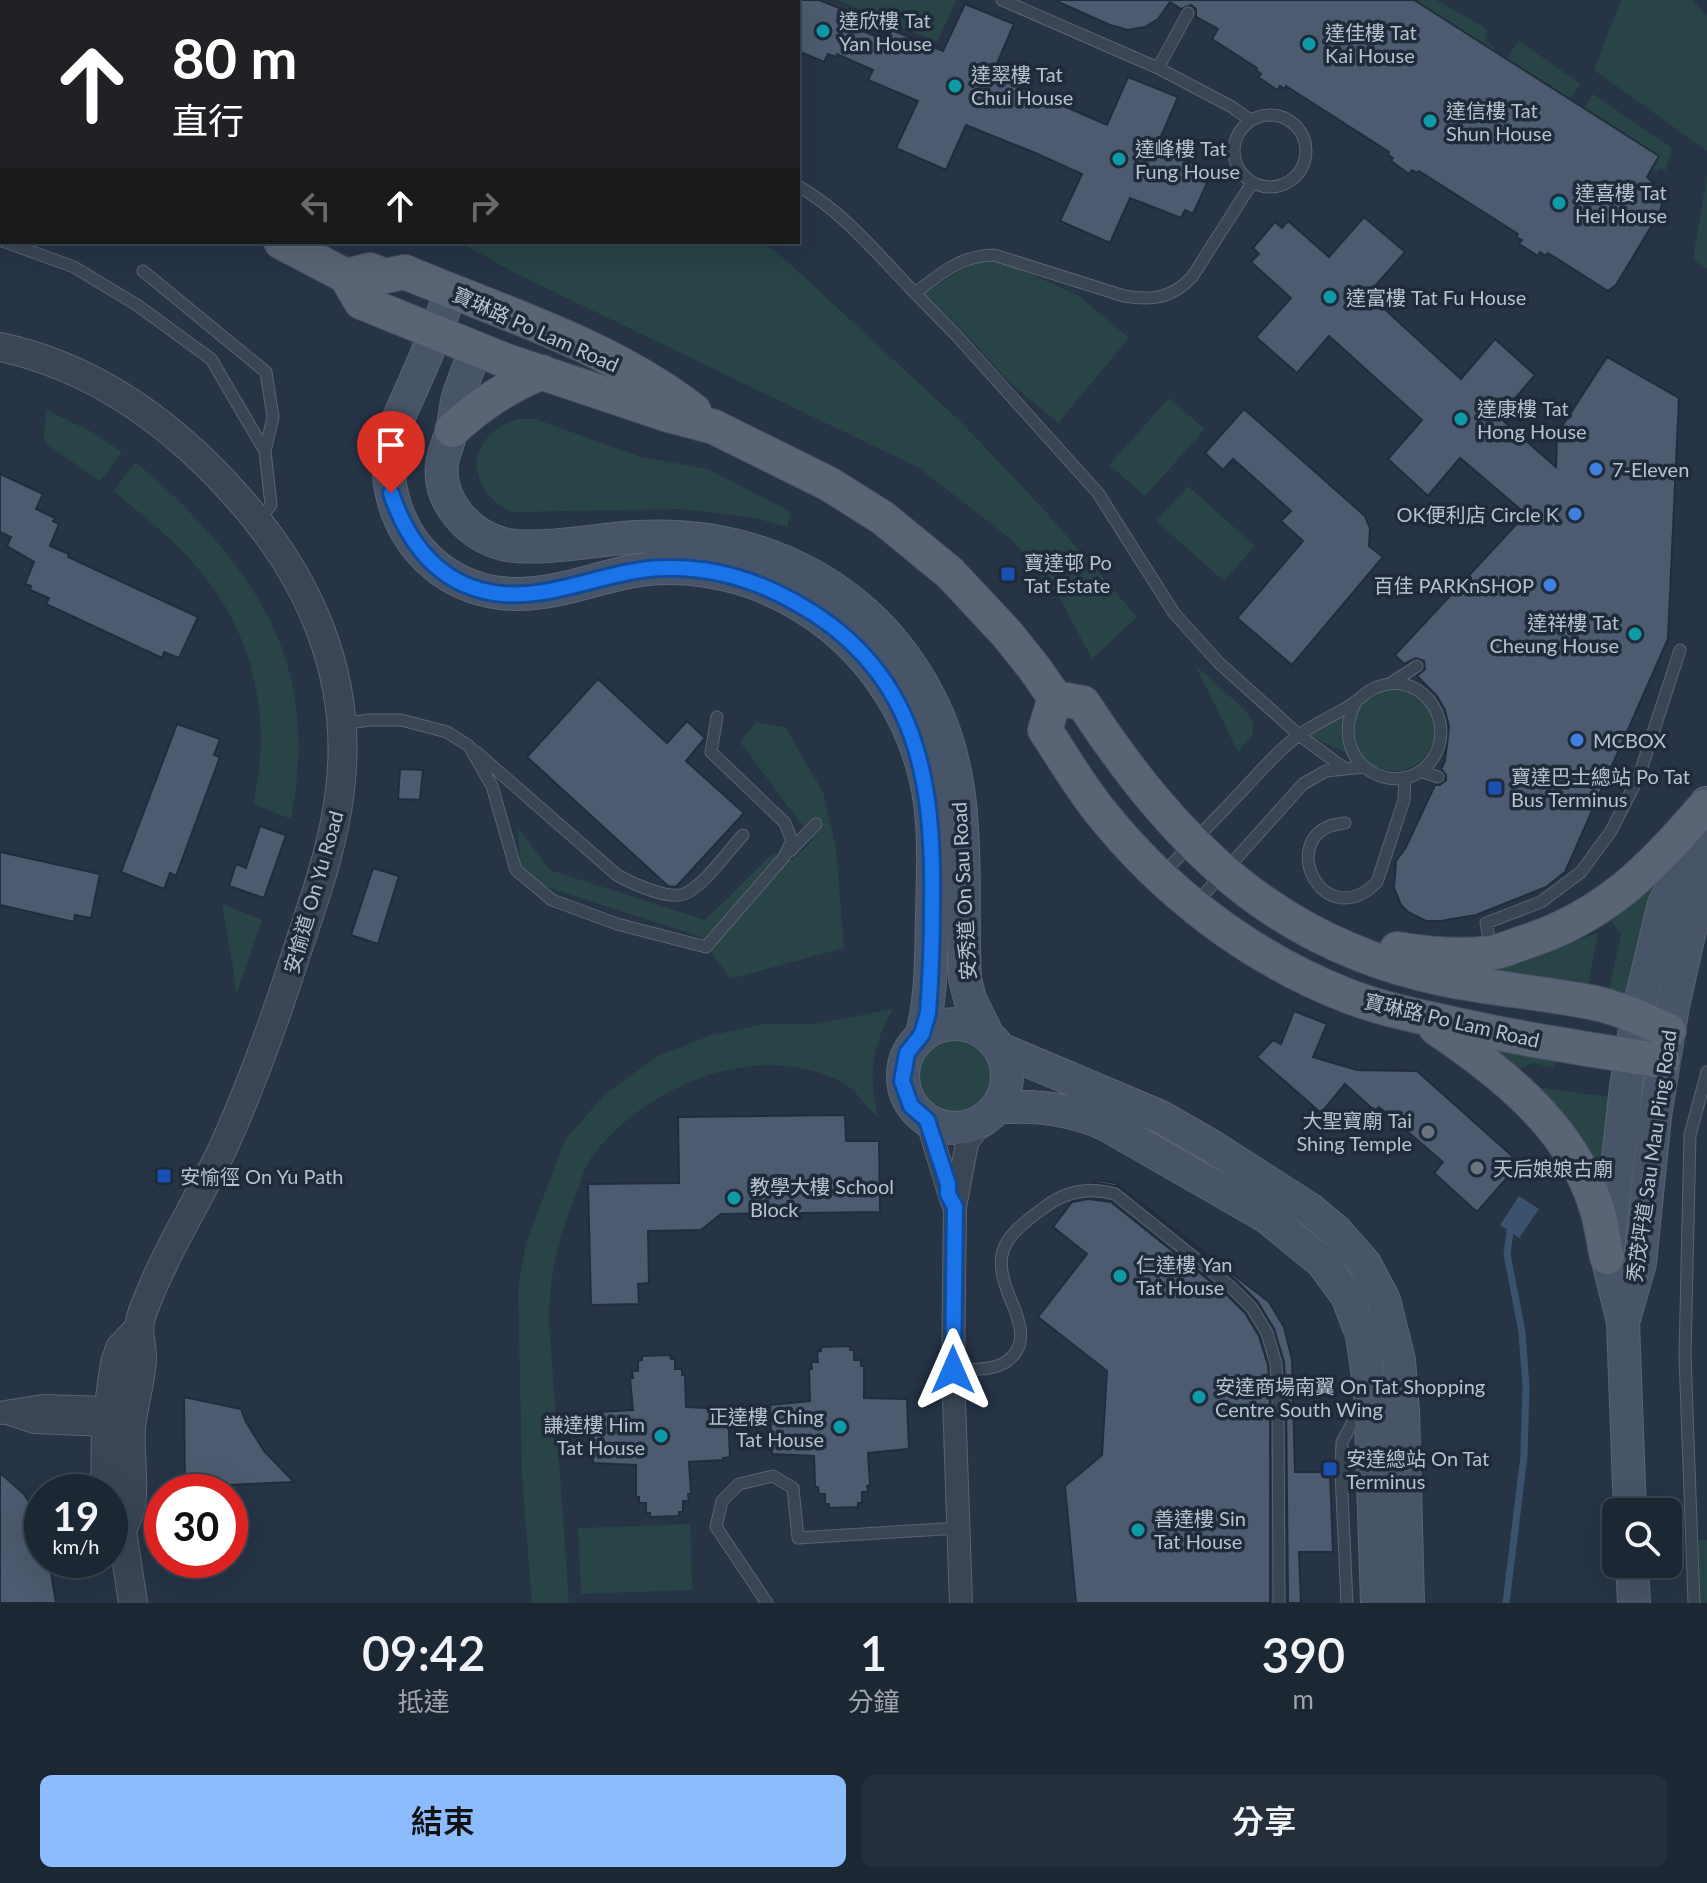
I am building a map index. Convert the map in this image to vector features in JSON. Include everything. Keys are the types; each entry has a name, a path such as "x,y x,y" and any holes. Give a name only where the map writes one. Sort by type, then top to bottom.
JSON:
{"main road":[{"name":"寶琳路 Po Lam Road","path":"285,244 346,276 361,302 443,312 603,355 675,396 714,427"},
{"name":"寶琳路 Po Lam Road","path":"346,276 370,270 385,276 405,272 476,349 665,414 714,427 817,478 883,518 931,556 979,602 1055,698 1083,703 1142,787 1192,843 1275,912 1378,963 1485,987 1595,1003 1637,1016 1666,1046 1630,1056 1530,1039 1417,1016 1347,996 1306,979 1227,932 1193,907 1160,878 1098,809 1045,730 1055,698"},
{"name":"安秀道 On Sau Road","path":"443,312 393,433 389,463 391,493 401,522 417,547 438,568 464,584 493,593 523,594 629,571 668,568 747,580 785,595 819,616 850,641 899,704 915,741 928,792 933,875 931,974 928,1013 922,1034"},
{"name":"安秀道 On Sau Road","path":"476,349 458,397 442,464 444,489 458,516 482,535 506,545 518,546 663,536 736,544 782,560 847,598 883,631 917,676 933,706 957,775 963,817 965,979 970,999 994,1042"},
{"path":"452,430 507,387 542,372"},
{"path":"1325,938 1461,956 1492,953 1541,937 1573,922 1628,888 1662,856 1706,803"},
{"name":"秀茂坪道 Sau Mau Ping Road","path":"1629,1498 1623,1322 1607,1257 1637,1016 1664,904 1692,850 1706,803"},
{"name":"秀茂坪道 Sau Mau Ping Road","path":"1623,1322 1640,1263 1655,1116 1666,1046 1700,886 1692,850"},
{"path":"1417,1016 1484,1060 1538,1110 1579,1168 1595,1203 1607,1257"},
{"path":"1377,1603 1370,1391 1362,1335 1347,1296 1322,1262 1284,1229 1233,1196 1083,1115 1028,1105 990,1114 970,1126 956,1129 941,1127 927,1120 911,1106 902,1081 907,1053 922,1034 938,1026 955,1023 973,1027 994,1042 1161,1117 1311,1210 1336,1231 1365,1264 1391,1321 1402,1384 1408,1603"},
{"path":"990,1114 1004,1094 1007,1079 1006,1063 994,1042"},
{"path":"1633,1578 1634,1603"}],"street":[{"name":"安愉道 On Yu Road","path":"0,347 58,363 121,396 188,447 220,477 288,562 320,623 331,656 343,724 340,793 334,826 285,989 223,1147 156,1280 137,1330 120,1348 119,1417 128,1474"},
{"path":"961,1603 953,1370 955,1207 967,1143 990,1114"},
{"path":"927,1120 948,1184 948,1194 955,1207"},
{"path":"3,1413 35,1422 119,1417"},
{"name":"安愉道 On Yu Road","path":"108,1474 119,1417"},
{"name":"安愉道 On Yu Road","path":"128,1476 132,1502 128,1506"},
{"name":"安愉道 On Yu Road","path":"128,1578 133,1603"}],"lane":[{"path":"1002,0 1158,68 1232,107 1250,120"},
{"path":"1158,68 1188,13"},
{"path":"1260,115 1284,117 1302,132 1306,144 1303,167 1287,184 1263,187 1242,175 1233,152 1240,129 1250,120 1260,115"},
{"path":"915,293 972,255 994,255 1124,296 1161,298 1180,290 1192,277 1252,183"},
{"path":"800,187 818,197 845,220 958,337 1098,493 1174,613 1218,662 1299,735 1344,768"},
{"path":"13,244 74,267 137,305 211,359 265,451"},
{"path":"143,271 266,372 273,417 265,451 271,505 258,521"},
{"path":"1492,953 1486,923 1541,902 1551,895 1581,872 1611,831 1639,776 1680,650"},
{"path":"1390,684 1417,666"},
{"path":"1160,878 1284,747 1378,686 1405,685 1418,690 1430,700 1438,713 1442,729 1432,760 1420,771 1405,777 1376,775 1363,767 1348,743 1349,714 1356,702"},
{"path":"717,717 711,752 785,823 792,841 784,857"},
{"path":"343,724 401,720 447,732 469,746 617,875 641,887 683,895 703,880 743,835"},
{"path":"469,746 492,786 516,870 552,900 604,919 706,947 816,824"},
{"path":"1193,907 1303,784 1314,776 1344,768 1363,767"},
{"path":"1420,771 1438,777"},
{"path":"1345,823 1332,824 1321,831 1308,853 1312,878 1320,888 1344,898 1368,891 1391,860 1404,800 1405,777"},
{"path":"1694,1603 1685,1356 1689,1167 1690,1135 1707,1072"},
{"path":"953,1370 996,1367 1009,1360 1018,1348 1022,1332 1001,1273 1001,1252 1007,1238 1059,1198 1097,1189 1115,1194 1231,1287 1252,1308 1267,1333 1276,1364 1278,1396 1279,1603"},
{"path":"1347,1603 1342,1442 1370,1391"},
{"path":"767,1603 716,1527 722,1501 739,1484 773,1476 793,1488 798,1538 959,1528"}],"green space":[{"path":"837,0 953,0 956,1 937,42"},
{"path":"1379,0 1436,0 1487,29 1485,38 1495,49 1483,62"},
{"path":"1621,0 1692,0 1707,15 1707,151 1594,70"},
{"path":"1519,41 1581,84 1558,117 1496,73"},
{"path":"1593,94 1672,148 1665,171 1660,168 1658,172 1578,117"},
{"path":"1707,175 1707,269 1693,259"},
{"path":"464,244 763,244 777,252 962,423 1046,512 1137,617 1092,659 1058,595 1012,540 919,468 513,272"},
{"path":"990,261 1016,267 1079,296 1129,338 1058,423 1008,381 925,294 963,268"},
{"path":"1169,398 1205,429 1145,496 1109,465"},
{"path":"45,409 92,432 122,452 100,481 46,444"},
{"path":"518,419 535,419 641,457 708,469 791,512 787,527 755,518 682,509 512,512 485,490 477,462 480,449 488,437 501,426"},
{"path":"135,462 211,535 259,600 276,633 288,666 298,738 291,819 253,804 261,740 259,708 245,647 232,619 215,591 186,555 114,491"},
{"path":"1188,486 1255,546 1224,581 1156,521"},
{"path":"1195,665 1244,709 1254,723 1252,736 1238,752"},
{"path":"1394,689 1410,692 1423,701 1432,714 1435,730 1432,746 1423,759 1410,768 1394,771 1378,768 1365,759 1356,746 1353,730 1356,714 1365,701 1378,692"},
{"path":"1346,713 1341,734 1351,755 1308,735"},
{"path":"757,722 785,727 823,792 836,848 844,948 730,979 701,937 537,884 520,863 518,828 550,870 705,920 773,853 791,860 813,840 740,742"},
{"path":"1655,884 1627,993 1617,999 1607,997 1621,935 1608,916"},
{"path":"222,904 262,920 237,993 235,992"},
{"path":"1598,933 1587,991 1484,973"},
{"path":"893,1009 880,1036 874,1062 873,1090 879,1119 845,1084 807,1069 773,1065 738,1068 704,1077 671,1091 613,1132 591,1158 560,1240 549,1305 569,1603 532,1603 522,1477 518,1288 526,1243 565,1140 606,1093 658,1056 712,1035 764,1024 816,1024"},
{"path":"954,1035 969,1038 982,1047 991,1060 994,1075 991,1090 982,1103 969,1112 954,1115 939,1112 926,1103 917,1090 914,1075 917,1060 926,1047 939,1038"},
{"path":"1490,1048 1556,1057 1554,1068 1533,1063 1517,1070"},
{"path":"1534,1087 1610,1097 1599,1180"},
{"path":"690,1524 692,1590 581,1594 578,1528"},
{"path":"1696,1540 1707,1540 1707,1603 1699,1603"}],"water":[{"path":"1519,1196 1539,1209 1519,1238 1500,1225"}],"building":[{"path":"800,0 819,0 847,11 842,22 879,38 888,39 892,30 943,51 965,4 1014,24 992,75 1107,125 1128,77 1178,97 1156,148 1204,168 1199,179 1207,183 1193,214 1185,210 1181,218 1130,198 1110,243 1060,221 1082,174 966,125 946,170 896,148 918,101 868,80 873,70 837,54 836,57 828,54 824,62 800,52"},
{"path":"1054,0 1414,0 1659,156 1647,177 1657,186 1663,199 1660,212 1616,285 1608,291 1548,253 1546,256 1540,252 1538,256 1519,244 1522,240 1516,237 1518,234 1419,171 1412,170 1409,174 1391,161 1393,158 1388,155 1389,152 1286,86 1285,89 1280,86 1277,90 1258,77 1261,74 1257,68 1212,39 1218,29 1196,17 1196,9 1191,5 1181,9 1170,2 1158,19 1145,27 1128,30"},
{"path":"1364,217 1405,252 1368,294 1461,379 1495,339 1535,375 1499,417 1556,467 1557,434 1607,357 1679,398 1668,639 1565,872 1546,887 1476,915 1441,921 1426,921 1408,912 1401,905 1394,888 1396,861 1406,847 1435,785 1446,780 1441,769 1445,761 1449,727 1445,710 1437,696 1417,676 1425,669 1424,661 1416,658 1404,664 1395,655 1526,514 1460,458 1428,496 1388,459 1422,420 1329,336 1297,373 1256,337 1291,298 1251,262 1259,254 1253,248 1275,222 1282,228 1288,221 1329,257"},
{"path":"1244,409 1365,516 1370,528 1369,546 1383,557 1292,665 1237,618 1303,541 1281,521 1291,511 1233,459 1223,470 1205,453"},
{"path":"0,474 43,494 36,509 55,518 53,521 59,524 50,546 198,617 179,658 164,652 162,658 46,604 49,598 30,590 31,586 25,584 34,562 7,546 11,537 0,532"},
{"path":"598,679 667,743 687,721 705,738 686,761 744,813 676,887 668,886 527,757"},
{"path":"177,724 220,739 214,755 220,757 176,876 170,873 164,889 121,872"},
{"path":"400,769 423,770 420,800 398,799"},
{"path":"260,826 286,835 264,898 229,886 236,864 246,868"},
{"path":"0,852 100,874 91,918 75,915 74,922 0,905"},
{"path":"373,868 399,876 378,944 351,935"},
{"path":"1294,1011 1327,1024 1313,1057 1357,1070 1417,1071 1520,1163 1477,1212 1434,1173 1443,1162 1379,1107 1375,1111 1345,1084 1321,1113 1257,1057 1273,1040 1281,1044"},
{"name":"教學大樓 School Block","path":"845,1115 846,1141 879,1141 880,1212 721,1214 701,1230 648,1231 649,1283 638,1284 639,1304 591,1305 588,1184 679,1183 678,1117"},
{"path":"1093,1182 1115,1183 1269,1302 1284,1327 1292,1359 1295,1472 1330,1472 1333,1552 1299,1552 1301,1603 1288,1603 1286,1396 1284,1362 1274,1329 1258,1302 1236,1280 1120,1187"},
{"name":"安達商場南翼 On Tat Shopping Centre South Wing","path":"1088,1199 1111,1202 1225,1293 1245,1313 1259,1336 1268,1365 1270,1396 1270,1603 1076,1603 1065,1486 1102,1455 1107,1371 1038,1317 1087,1254 1053,1227 1072,1202"},
{"name":"正達樓 Ching Tat House","path":"850,1346 850,1350 854,1350 854,1360 861,1360 861,1366 864,1366 864,1398 907,1399 909,1449 868,1453 870,1485 867,1486 868,1492 862,1492 862,1503 858,1503 858,1507 829,1508 829,1504 825,1504 825,1494 819,1494 818,1487 815,1487 814,1456 772,1454 770,1405 810,1401 809,1369 812,1369 811,1362 818,1362 817,1352 821,1351 821,1347"},
{"name":"謙達樓 Him Tat House","path":"670,1355 671,1359 675,1359 675,1369 682,1369 682,1375 685,1375 686,1407 728,1409 730,1457 689,1462 691,1494 688,1494 689,1501 683,1501 683,1512 679,1512 679,1516 650,1517 650,1513 646,1513 646,1503 639,1503 639,1497 636,1497 636,1465 593,1463 592,1414 633,1410 630,1378 633,1378 632,1371 638,1371 638,1361 642,1360 642,1356"},
{"path":"184,1397 241,1409 264,1451 294,1482 248,1484 248,1474 185,1474"},
{"path":"0,1473 24,1494 24,1578 52,1578 56,1603 0,1603"}],"waterway":[{"path":"1506,1603 1524,1456 1526,1386 1522,1332 1507,1254 1510,1232"}],"place":[{"name":"達欣樓 Tat Yan House","path":"823,31"},
{"name":"達佳樓 Tat Kai House","path":"1309,44"},
{"name":"達翠樓 Tat Chui House","path":"955,86"},
{"name":"達信樓 Tat Shun House","path":"1430,121"},
{"name":"達峰樓 Tat Fung House","path":"1119,159"},
{"name":"達喜樓 Tat Hei House","path":"1559,203"},
{"name":"達富樓 Tat Fu House","path":"1330,297"},
{"name":"達康樓 Tat Hong House","path":"1461,419"},
{"name":"7-Eleven","path":"1596,469"},
{"name":"OK便利店 Circle K","path":"1575,514"},
{"name":"寶達邨 Po Tat Estate","path":"1008,574"},
{"name":"百佳 PARKnSHOP","path":"1550,585"},
{"name":"達祥樓 Tat Cheung House","path":"1635,634"},
{"name":"MCBOX","path":"1577,740"},
{"name":"寶達巴士總站 Po Tat Bus Terminus","path":"1495,788"},
{"name":"大聖寶廟 Tai Shing Temple","path":"1428,1132"},
{"name":"天后娘娘古廟","path":"1477,1168"},
{"name":"安愉徑 On Yu Path","path":"164,1176"},
{"name":"教學大樓 School Block","path":"734,1198"},
{"name":"仁達樓 Yan Tat House","path":"1120,1276"},
{"name":"安達商場南翼 On Tat Shopping Centre South Wing","path":"1199,1397"},
{"name":"正達樓 Ching Tat House","path":"840,1427"},
{"name":"謙達樓 Him Tat House","path":"661,1436"},
{"name":"安達總站 On Tat Terminus","path":"1330,1469"},
{"name":"善達樓 Sin Tat House","path":"1138,1530"}],"route":[{"path":"391,493 401,522 417,547 438,568 464,584 493,593 523,594 629,571 668,568 708,571 747,580 785,595 819,616 850,641 899,704 915,741 926,779 933,875 928,1013 922,1034 907,1053 902,1081 911,1106 927,1120 948,1184 948,1194 955,1207 953,1370"}]}
